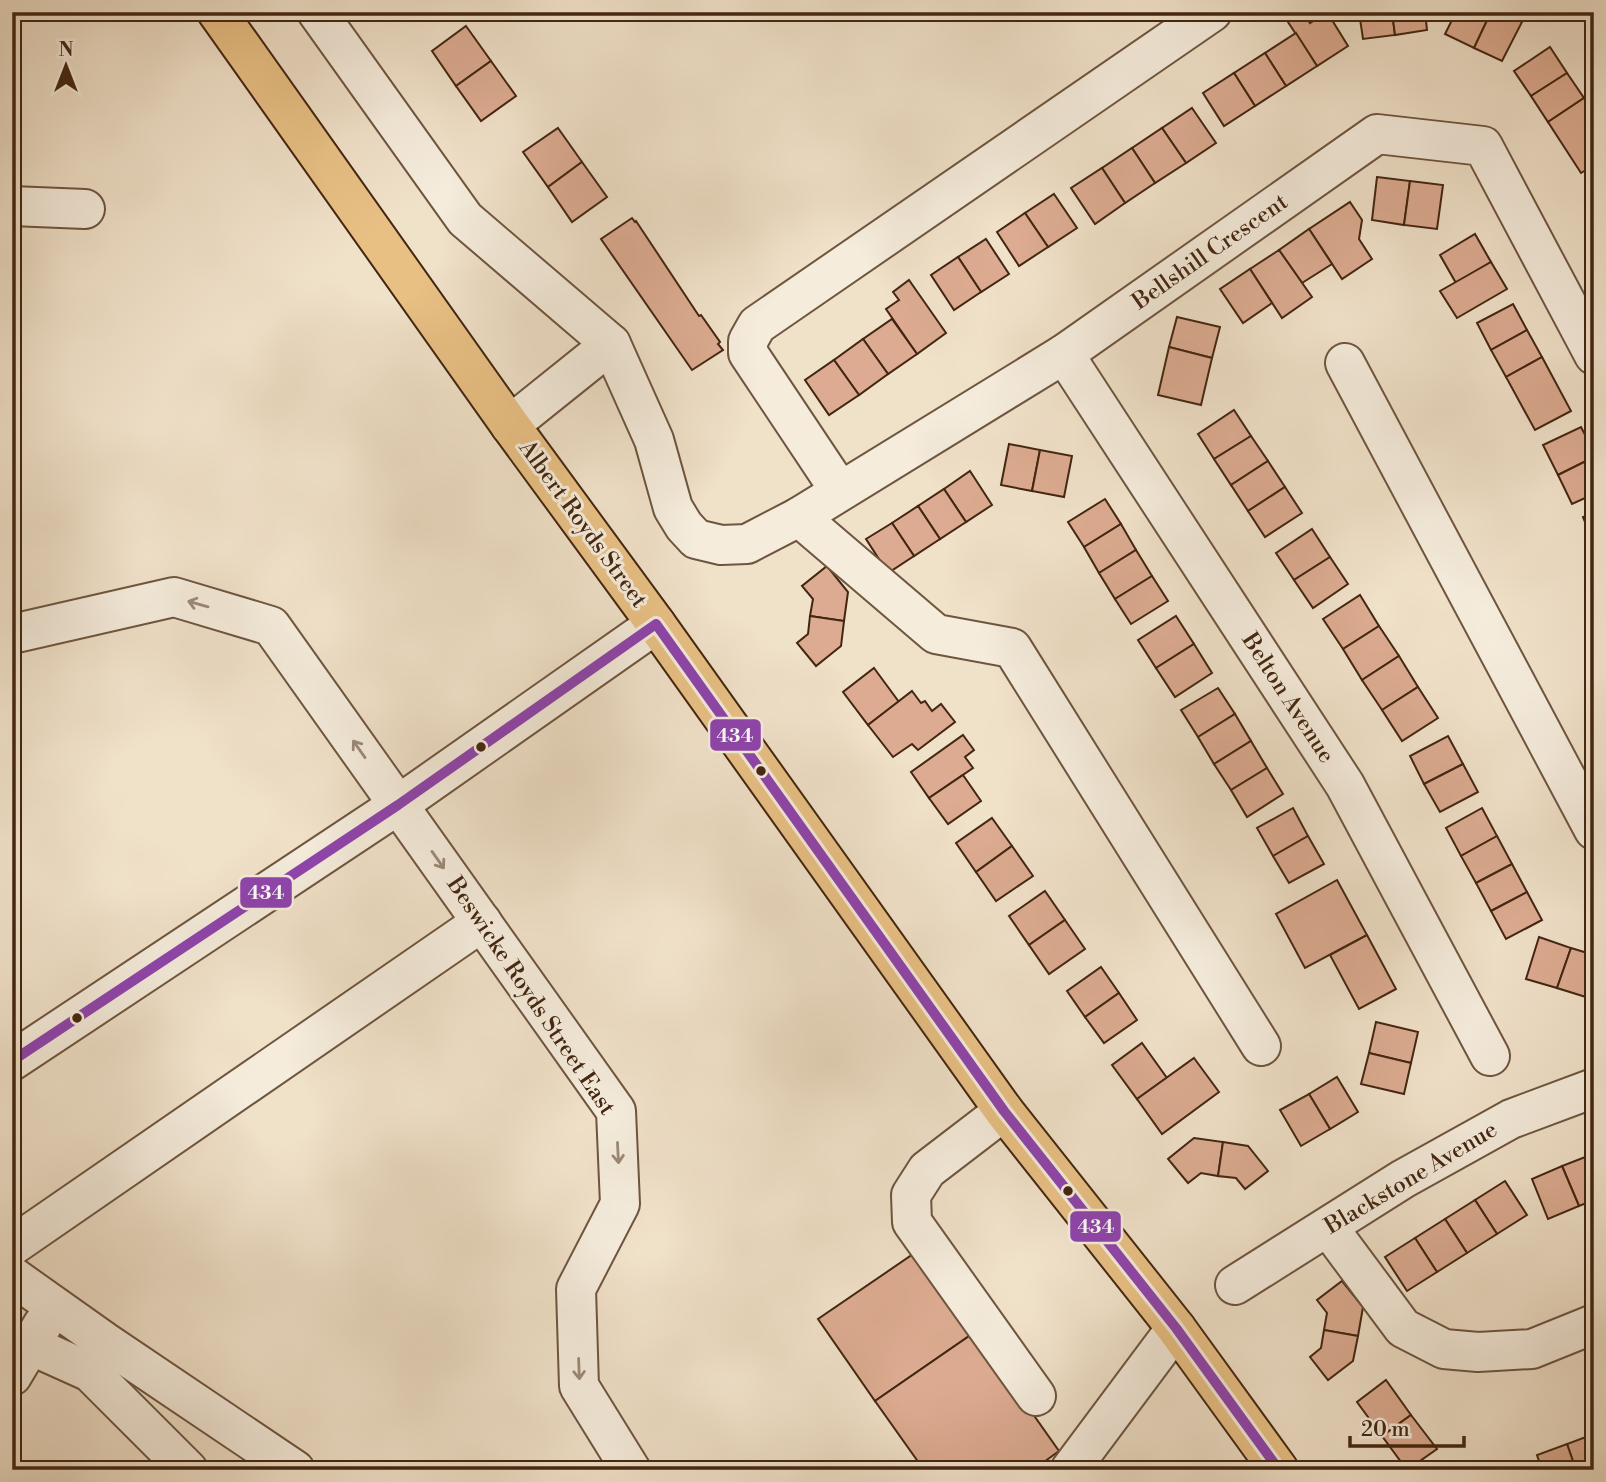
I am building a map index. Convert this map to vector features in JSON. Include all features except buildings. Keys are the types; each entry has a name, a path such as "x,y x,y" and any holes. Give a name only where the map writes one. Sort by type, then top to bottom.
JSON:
{"main road":[{"name":"Albert Royds Street","path":"217,12 510,425 656,624 1004,1111 1176,1328 1279,1470"}],"street":[{"path":"317,12 465,219 611,344 510,425"},
{"path":"840,491 748,353 748,341 757,325 1212,12"},
{"name":"Bellshill Crescent","path":"611,344 654,440 673,508 684,526 696,539 721,545 747,544 799,517 1063,355 1377,134 1483,146 1594,355"},
{"path":"12,206 85,209"},
{"name":"Belton Avenue","path":"1063,355 1345,785 1490,1056"},
{"path":"1345,363 1594,830"},
{"path":"799,517 936,634 1012,648 1261,1046"},
{"name":"Beswicke Royds Street East","path":"12,634 174,597 271,626 616,1111 620,1204 576,1289 579,1386 631,1470"},
{"path":"12,1061 398,804 656,624"},
{"path":"12,1245 482,922"},
{"name":"Blackstone Avenue","path":"1236,1285 1403,1179 1511,1119 1594,1088"},
{"path":"1004,1111 928,1170 911,1195 912,1222 1036,1396"},
{"path":"1328,1227 1403,1328 1444,1349 1478,1352 1532,1349 1594,1324"},
{"path":"12,1276 295,1470"},
{"path":"54,1304 21,1361 90,1372 188,1470"},
{"path":"1070,1470 1176,1328"}],"transit line":[{"name":"434","path":"12,1061 398,805 656,624 1004,1111 1176,1328 1279,1470"}]}
